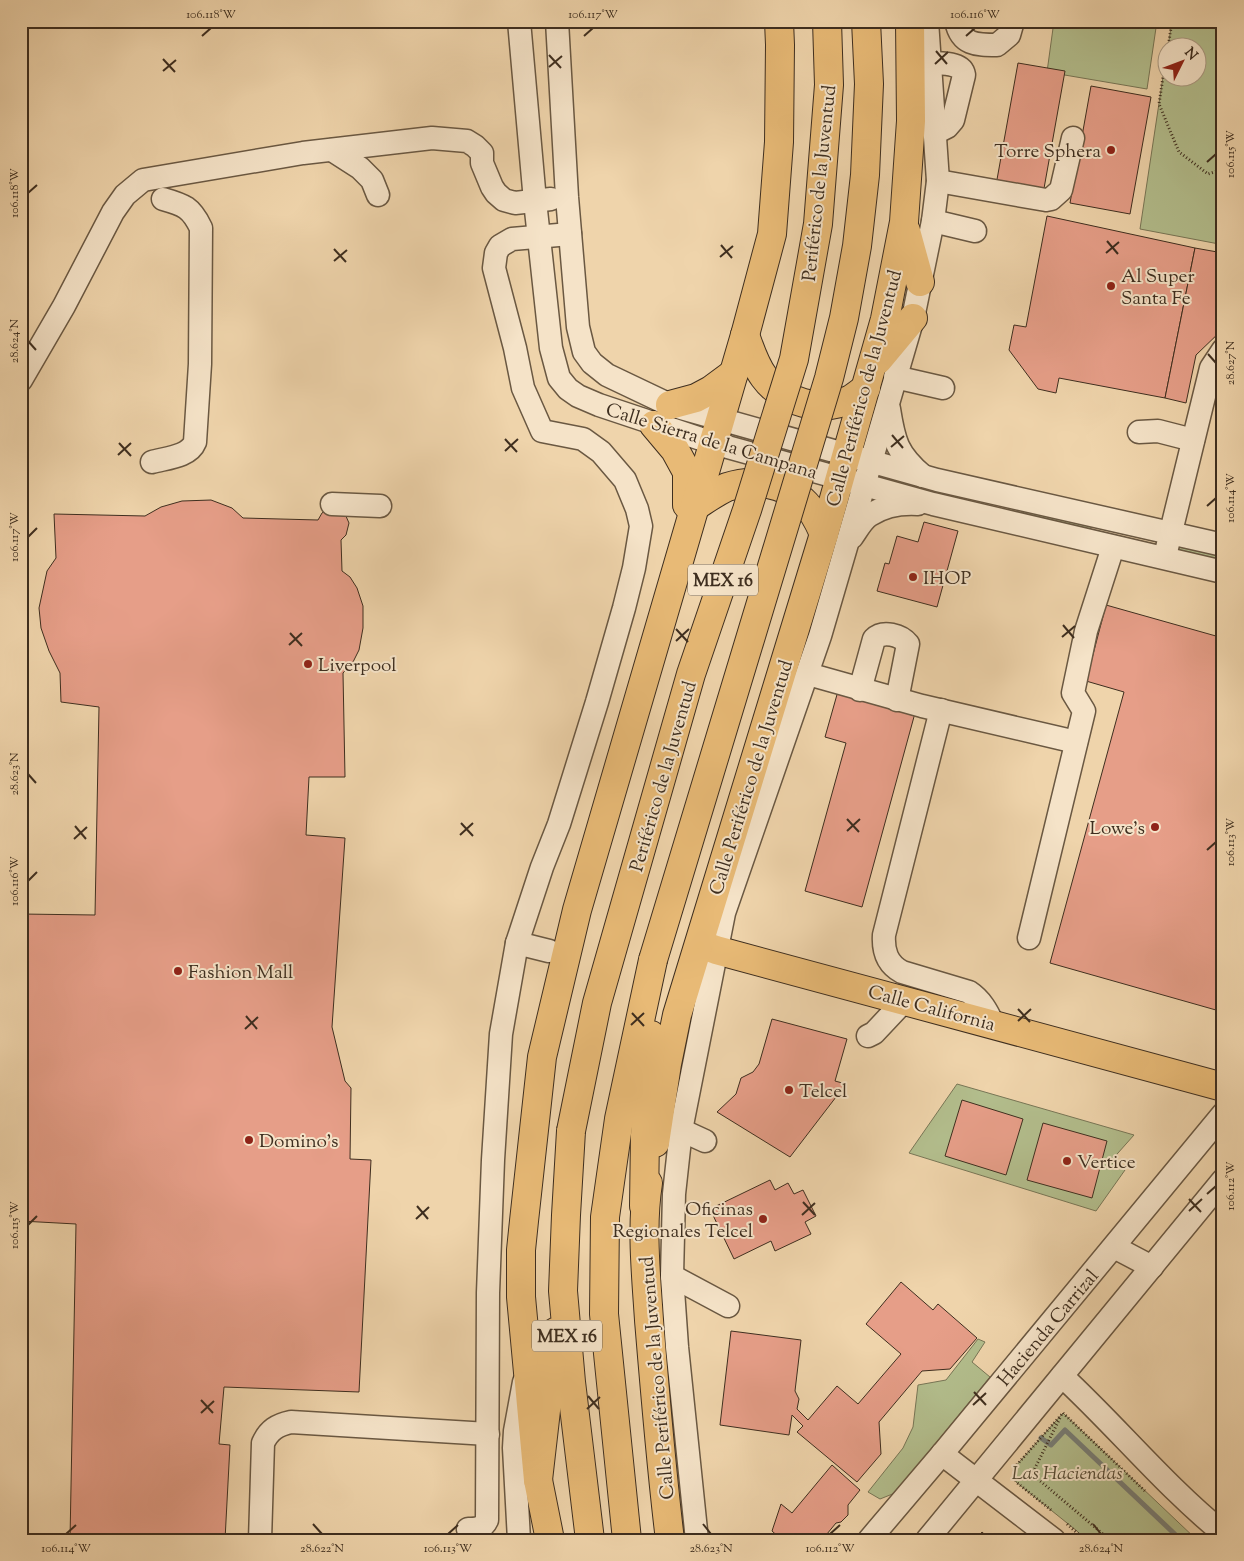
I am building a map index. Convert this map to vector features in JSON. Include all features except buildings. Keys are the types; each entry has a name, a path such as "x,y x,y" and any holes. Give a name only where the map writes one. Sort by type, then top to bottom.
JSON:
{"main road":[{"path":"550,1540 538,1480 521,1297 521,1250 542,1057 577,910 745,336 772,234 778,142 779,21"},
{"name":"Periférico de la Juventud","path":"590,1540 570,1382 564,1291 571,1131 597,1003 691,674 748,510 794,358 818,224 829,85 827,21"},
{"name":"MEX 16","path":"627,1540 604,1314 605,1217 619,1120 652,966 829,378 844,318 857,246 865,175 869,84 866,21"},
{"name":"Calle Periférico de la Juventud","path":"670,1540 652,1356 646,1278 644,1206 667,1064 678,1015 708,947 835,539 881,383 885,320 904,222 911,121 910,21"},
{"path":"904,222 920,282"},
{"path":"745,336 764,377 777,391 794,400 813,405 832,405 851,399 881,383 913,318"},
{"path":"685,538 688,493 687,472 675,450 662,415 696,398 734,373"},
{"path":"694,507 726,488 743,483 760,482 777,486 793,493 806,504 835,539"},
{"path":"524,1221 516,1159 520,1114 527,1062 549,951 632,669 661,621"},
{"name":"Calle California","path":"708,947 1223,1087"},
{"path":"644,1206 644,1136 652,1007 652,966"},
{"path":"538,1480 555,1329 564,1291"}],"street":[{"name":"Calle Sierra de la Campana","path":"520,21 535,201 551,348 559,378 568,389 578,396 599,405 662,415 855,470 933,504 1223,572"},
{"name":"Calle Sierra de la Campana","path":"557,21 566,197 578,327 584,352 592,363 662,415"},
{"path":"913,318 933,221 938,181 927,21"},
{"path":"956,21 962,36 976,45 996,45 1005,40 1009,35 1013,21"},
{"path":"523,62 560,61"},
{"path":"930,63 958,67 963,71 964,75 953,120 947,127 935,133"},
{"path":"21,380 64,306 113,212 125,195 143,180 304,153 332,150 383,151 432,138 442,142 467,141 475,146 482,153 482,163 492,187 504,200 516,203 566,197"},
{"path":"938,181 1046,200 1051,199 1061,190 1073,138"},
{"path":"332,150 360,168 372,180 378,195"},
{"path":"152,462 174,457 190,451 194,447 196,442 200,364 201,228 196,217 189,209 182,204 163,199"},
{"path":"933,221 975,231"},
{"path":"471,1540 468,1529 480,1528 485,1525 486,1520 488,1434 487,1327 492,1160 501,1034 517,943 558,824 624,608 634,568 640,526 637,509 625,480 601,452 583,439 542,431 523,388 515,348 502,306 494,268 496,253 500,246 512,239 570,234"},
{"path":"1165,558 1211,368 1223,350"},
{"path":"924,476 908,463 896,445 881,383 943,388"},
{"path":"1139,432 1158,430 1193,440"},
{"name":"Calle Sierra de la Campana","path":"855,470 924,476 1223,545"},
{"path":"1004,520 1009,496"},
{"path":"697,1540 677,1347 672,1276 674,1194 681,1130 691,1101 708,947 724,913 745,848 808,674 835,539 869,515 890,507 906,503 933,504"},
{"path":"332,504 380,506"},
{"path":"1029,938 1084,711 1073,693 1086,631 1113,547"},
{"path":"860,690 874,639 882,634 894,636 903,639 908,647 897,700"},
{"path":"808,674 897,700 1076,742"},
{"path":"941,710 884,935 884,947 890,963 895,969 969,992 976,997 993,1024"},
{"path":"517,943 549,951"},
{"path":"868,1036 874,1033 905,1000"},
{"name":"Hacienda Carrizal","path":"869,1540 1223,1114"},
{"path":"681,1130 705,1141"},
{"path":"927,1540 1223,1180"},
{"path":"1114,1246 1152,1267"},
{"path":"672,1276 728,1306"},
{"path":"519,1540 515,1481 515,1439 527,1366"},
{"path":"1062,1376 1089,1401 1157,1472 1223,1533"},
{"path":"260,1540 263,1443 270,1431 276,1426 291,1422 488,1434"},
{"path":"942,1454 976,1480 1051,1529"}],"path":[{"path":"1169,38 1172,21"},
{"path":"1161,88 1159,104 1179,152 1208,174 1223,169"},
{"path":"1063,1413 1148,1493"},
{"path":"1063,1413 1014,1468 1016,1482 1051,1529 1084,1540"},
{"path":"1063,1413 1032,1474 1110,1540"}],"green space":[{"path":"1054,21 1157,21 1147,89 1047,72"},
{"path":"1172,21 1223,21 1223,226 1219,244 1140,229 1161,88 1206,88 1206,38 1169,38"},
{"path":"1025,504 1092,522 1090,532 1023,516"},
{"path":"1167,539 1223,552 1223,562 1167,550"},
{"path":"957,1084 1134,1135 1110,1162 1125,1170 1096,1211 909,1153"},
{"path":"978,1339 985,1342 972,1362 990,1377 895,1493 880,1499 868,1492 903,1448 913,1427 918,1385 946,1380"},
{"name":"Las Haciendas","path":"1063,1413 1197,1540 1085,1540 1077,1531 1016,1482 1014,1468"}],"waterway":[{"path":"1041,1438 1051,1445 1065,1430 1181,1540"}],"place":[{"name":"Torre Sphera","path":"1111,150"},
{"name":"Al Super Santa Fe","path":"1111,286"},
{"name":"IHOP","path":"913,577"},
{"name":"Liverpool","path":"308,664"},
{"name":"Lowe's","path":"1155,827"},
{"name":"Fashion Mall","path":"178,971"},
{"name":"Telcel","path":"789,1090"},
{"name":"Domino's","path":"249,1140"},
{"name":"Vertice","path":"1067,1161"},
{"name":"Oficinas Regionales Telcel","path":"763,1219"}]}
